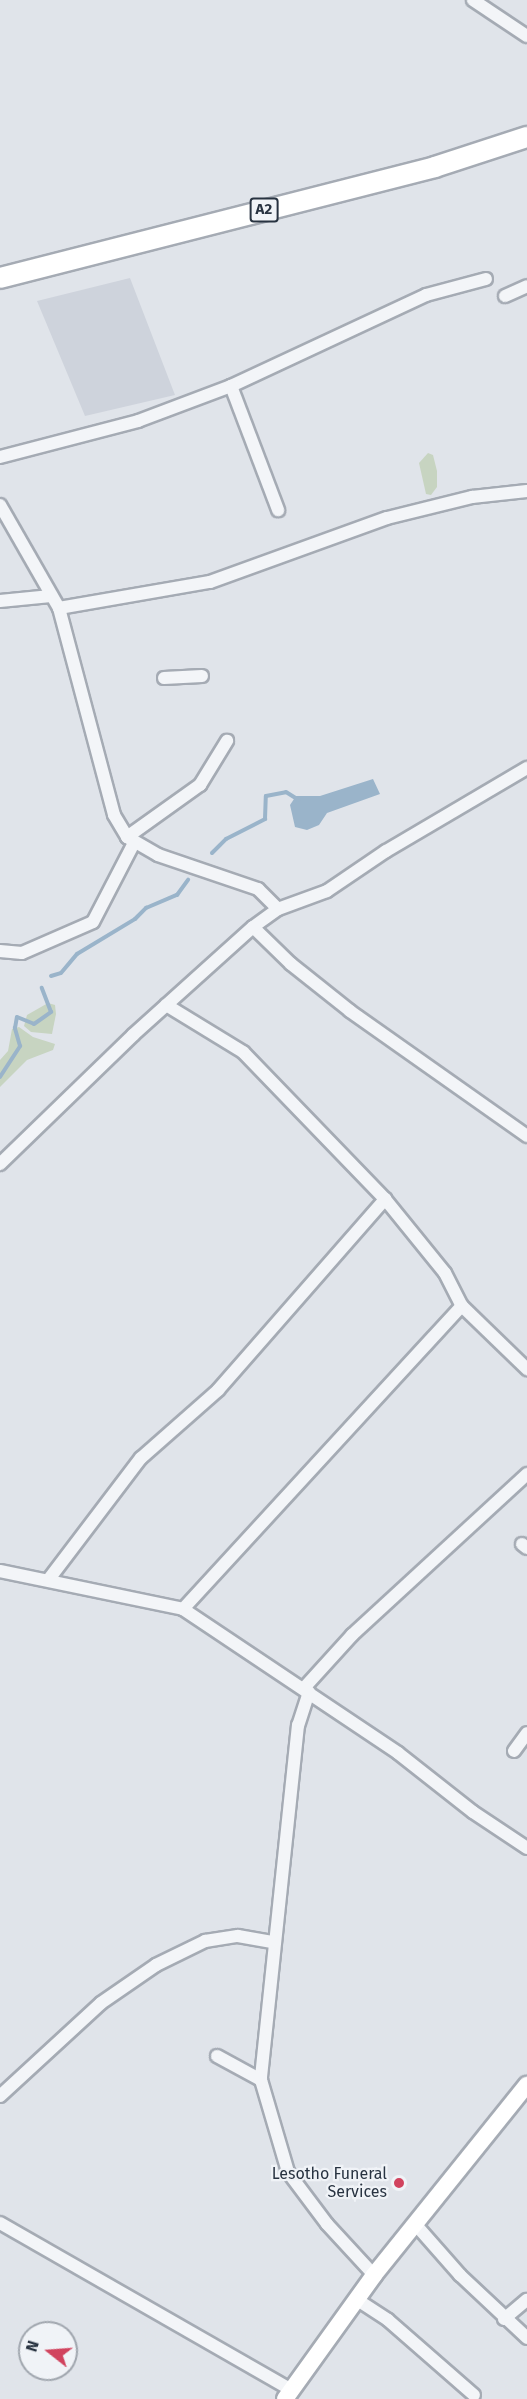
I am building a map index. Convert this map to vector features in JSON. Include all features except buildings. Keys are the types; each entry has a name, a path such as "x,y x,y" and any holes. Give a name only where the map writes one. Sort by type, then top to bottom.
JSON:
{"main road":[{"name":"A2","path":"0,278 435,167 527,137"},
{"path":"288,2394 374,2275 527,2085"}],"street":[{"path":"473,0 527,36"},
{"path":"0,457 138,421 231,386 426,295 486,279"},
{"path":"505,296 527,286"},
{"path":"231,386 278,510"},
{"path":"60,608 210,582 387,518 472,497 527,491"},
{"path":"0,505 60,608 114,815 130,840 249,885 278,909"},
{"path":"0,601 51,596"},
{"path":"164,678 202,675"},
{"path":"0,951 22,953 93,922 130,840 200,785 227,741"},
{"path":"0,1164 166,1005 253,927 278,909 327,891 386,851 527,768"},
{"path":"253,927 291,964 350,1011 527,1136"},
{"path":"166,1005 243,1052 386,1199 445,1273 462,1306 527,1370"},
{"path":"49,1580 141,1458 218,1390 288,1315 386,1199"},
{"path":"183,1609 462,1306"},
{"path":"374,2275 327,2224 288,2172 261,2080 267,2047 273,1942 298,1725 306,1690 352,1635 527,1474"},
{"path":"0,1571 183,1609 306,1690 527,1848"},
{"path":"514,1751 527,1733"},
{"path":"0,2096 100,2003 156,1965 205,1941 237,1936 273,1942"},
{"path":"217,2056 261,2080"},
{"path":"0,2223 288,2394"},
{"path":"416,2225 504,2319 527,2338"},
{"path":"356,2299 388,2320 474,2395"},
{"path":"504,2319 527,2300"}],"shaded area":[{"path":"130,278 175,395 85,416 37,301"}],"green space":[{"path":"428,453 433,455 437,471 437,487 431,495 426,494 419,463"},
{"path":"48,1003 55,1005 56,1014 52,1034 31,1032 24,1026 27,1015"},
{"path":"19,1027 33,1037 55,1044 53,1050 27,1060 0,1087 0,1060 8,1051 12,1029"}],"water":[{"path":"373,779 380,794 327,813 319,825 307,830 295,827 290,805 296,796 320,796"}],"waterway":[{"path":"212,853 226,839 265,819 266,796 286,792 299,800"},
{"path":"51,976 61,973 77,954 135,919 146,908 177,895 188,880"},
{"path":"0,1077 20,1046 15,1028 17,1017 34,1024 51,1012 42,988"}],"place":[{"name":"Lesotho Funeral Services","path":"399,2183"}]}
